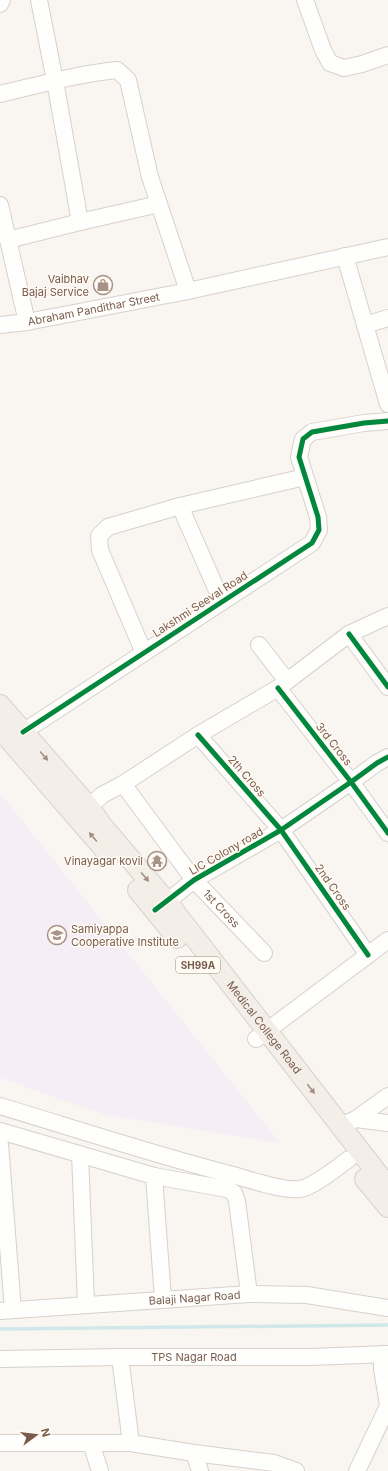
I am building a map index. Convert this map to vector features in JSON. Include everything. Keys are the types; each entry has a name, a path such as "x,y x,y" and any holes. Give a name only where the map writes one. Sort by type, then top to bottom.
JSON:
{"main road":[{"name":"Medical College Road","path":"0,705 89,807 161,906 261,1036 349,1159 388,1207"},
{"name":"Medical College Road","path":"0,729 65,803 161,906"},
{"name":"Medical College Road","path":"261,1036 348,1123 388,1187"}],"street":[{"path":"0,4 2,0"},
{"path":"39,0 80,222"},
{"path":"306,0 323,50 330,63 344,68 362,64 388,55"},
{"path":"0,94 55,81 117,70 128,80 150,176 188,291"},
{"path":"8,240 159,204"},
{"path":"0,205 27,322"},
{"name":"Abraham Pandithar Street","path":"0,325 27,322 188,291 388,247"},
{"path":"346,256 388,404"},
{"path":"365,325 388,318"},
{"name":"Lakshmi Seeval Road","path":"23,732 312,543 319,530 318,517 299,457 303,439 312,432 364,423 388,421"},
{"path":"144,653 100,550 99,536 108,527 180,506 305,477"},
{"path":"180,506 222,602"},
{"path":"89,807 102,794 123,784 198,734 283,684 349,634 388,616"},
{"path":"349,634 388,687"},
{"name":"3rd Cross","path":"259,645 283,684 388,833"},
{"name":"2th Cross","path":"198,734 281,830"},
{"name":"LIC Colony road","path":"161,906 194,880 281,830 377,763 388,757"},
{"name":"1st Cross","path":"123,784 194,880 264,954"},
{"name":"2nd Cross","path":"281,830 368,955"},
{"path":"261,1036 388,940"},
{"path":"348,1123 388,1096"},
{"path":"0,1106 187,1163 288,1188 301,1189 325,1177 349,1159"},
{"path":"348,1123 388,1123"},
{"path":"0,1131 154,1176 227,1189 234,1193 237,1201 249,1294"},
{"path":"0,1144 6,1310"},
{"path":"80,1154 86,1304"},
{"path":"154,1176 163,1300"},
{"name":"Balaji Nagar Road","path":"6,1310 249,1294 307,1295 388,1308"},
{"path":"357,1471 388,1405 382,1369 385,1354"},
{"name":"TPS Nagar Road","path":"0,1359 120,1357 311,1357 385,1354"},
{"path":"120,1357 131,1443"},
{"path":"0,1443 131,1443 274,1463 296,1471"},
{"path":"91,1443 100,1471"},
{"path":"194,1453 200,1471"}],"shaded area":[{"name":"Samiyappa Cooperative Institute","path":"0,793 280,1143 106,1115 0,1078"}],"waterway":[{"path":"0,1329 388,1325"}],"cycle path":[{"path":"23,732 312,543 319,530 318,517 299,457 303,439 312,432 364,423 388,421"},
{"path":"349,634 388,687"},
{"path":"278,688 351,782 388,833"},
{"path":"198,735 281,830 368,955"},
{"path":"155,910 194,880 281,830 377,763 388,757"}],"place":[{"name":"Vaibhav Bajaj Service","path":"103,285"},
{"name":"Vinayagar kovil","path":"157,861"},
{"name":"Samiyappa Cooperative Institute","path":"57,935"}]}
